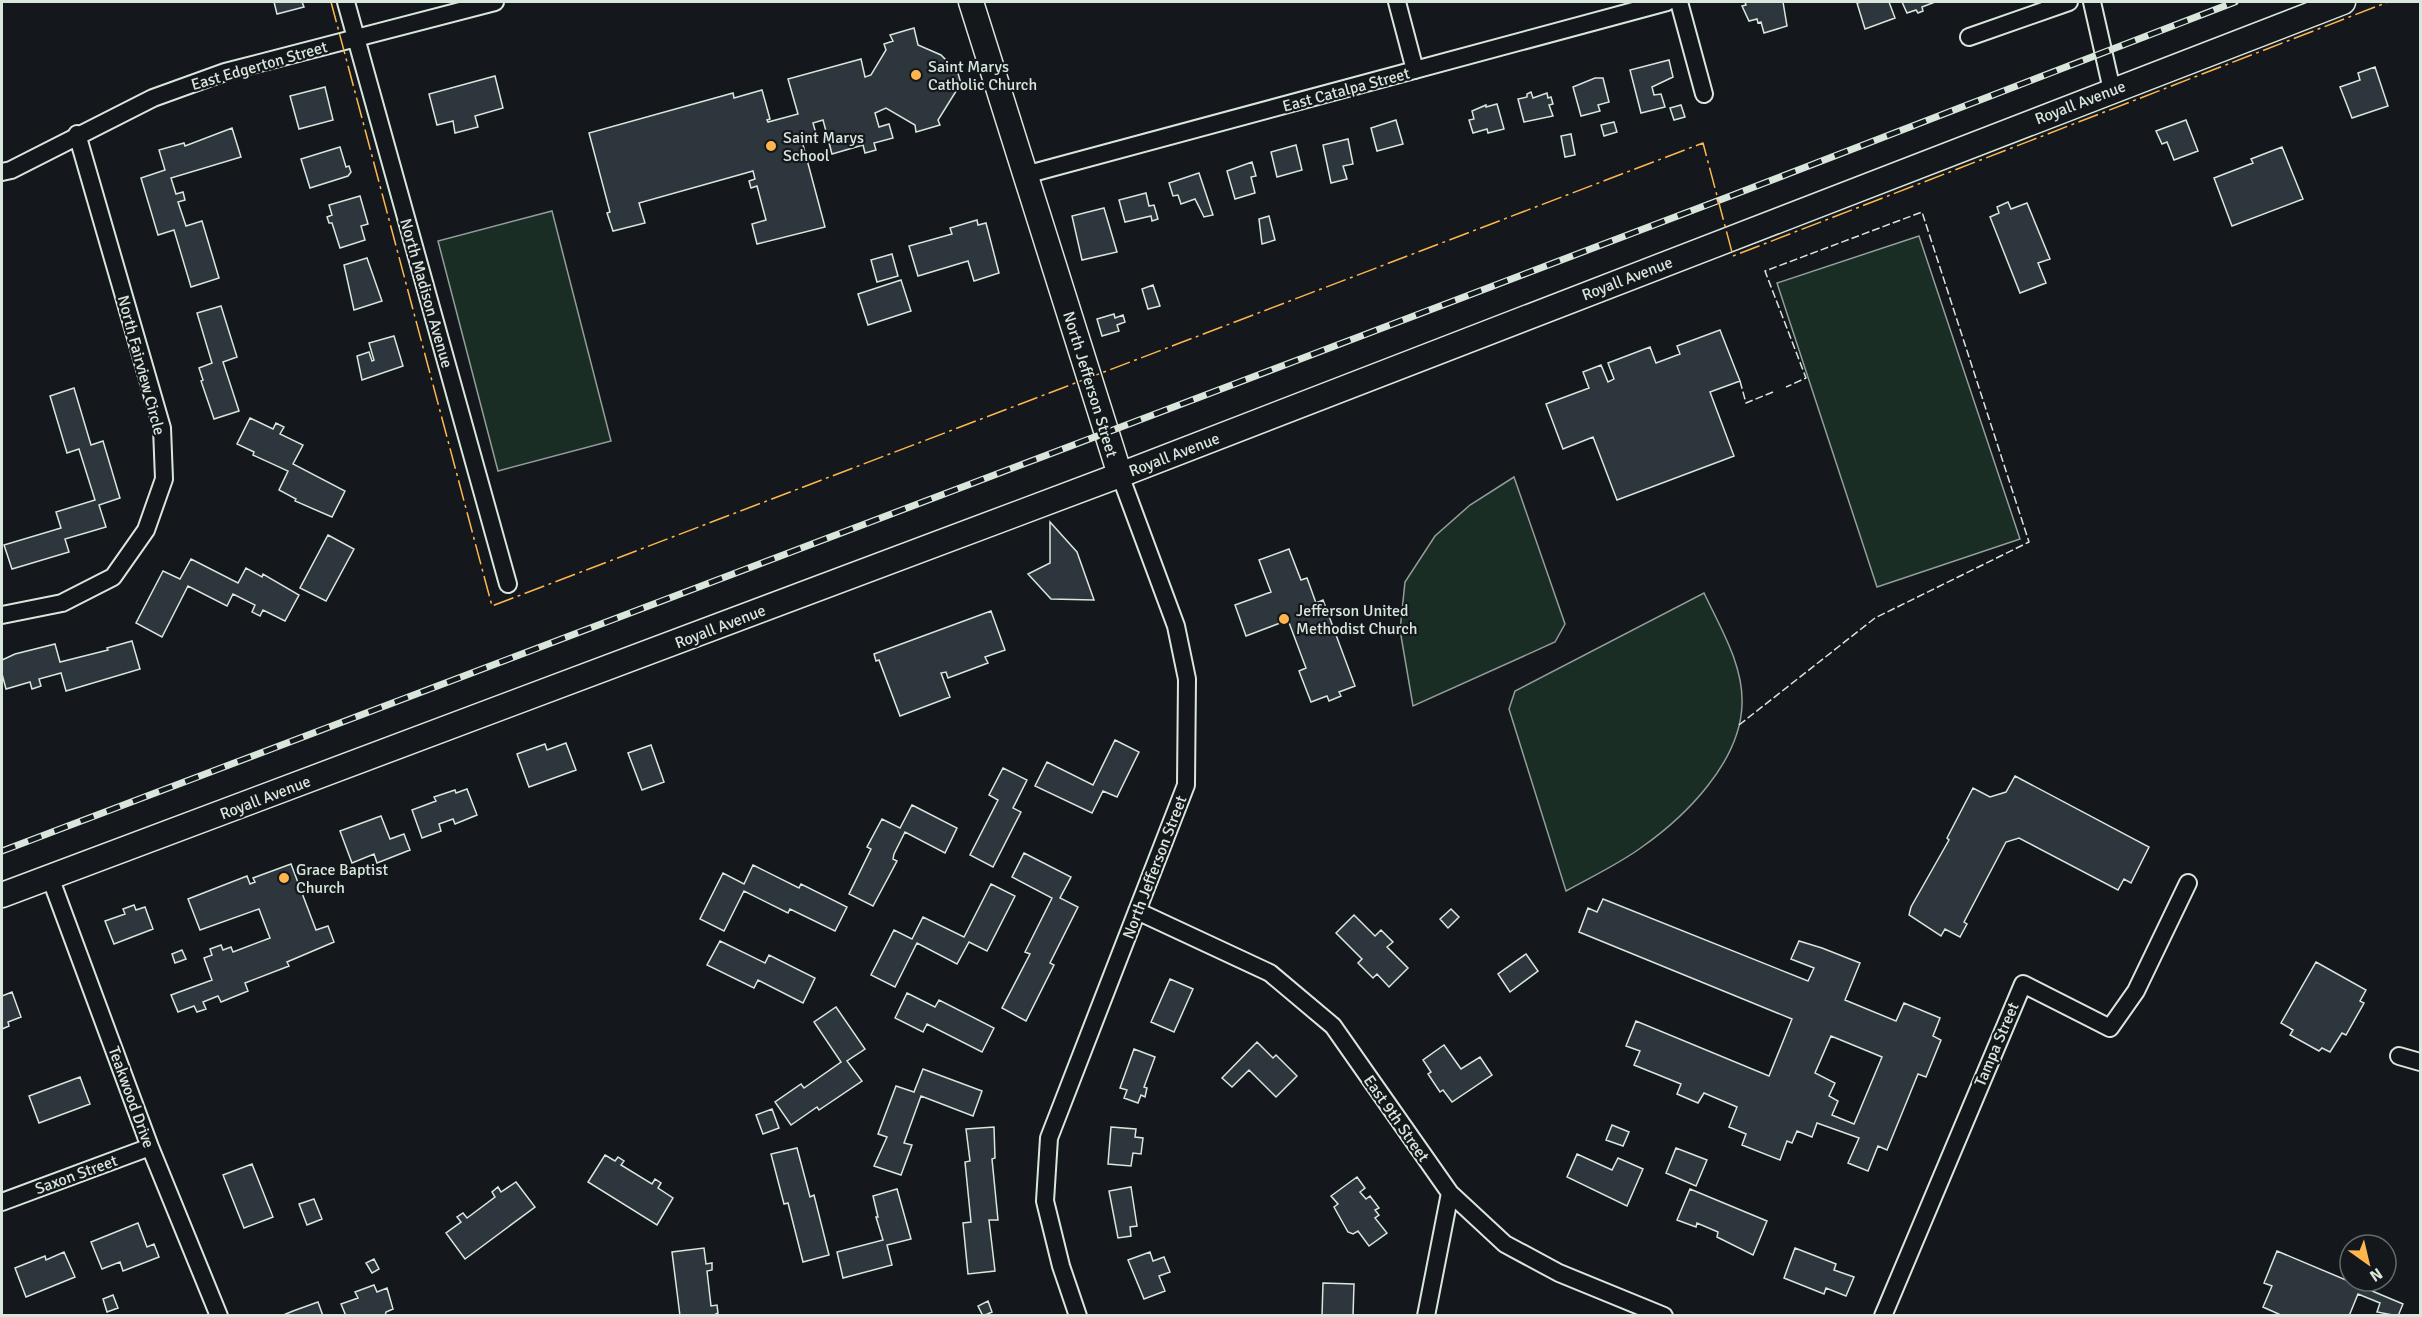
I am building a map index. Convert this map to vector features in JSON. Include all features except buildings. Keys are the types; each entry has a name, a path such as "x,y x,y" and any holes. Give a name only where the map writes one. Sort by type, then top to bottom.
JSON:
{"street":[{"name":"North Madison Avenue","path":"346,2 508,584"},
{"name":"East Edgerton Street","path":"2,172 11,170 77,134 153,98 225,72 495,2"},
{"name":"North Jefferson Street","path":"971,2 1120,475 1176,626 1187,679 1186,785 1049,1138 1045,1201 1061,1266 1078,1316"},
{"path":"1397,2 1415,70"},
{"name":"East Catalpa Street","path":"1025,175 1667,2"},
{"path":"1679,2 1704,94"},
{"path":"1969,37 2070,2"},
{"path":"2092,2 2112,90"},
{"name":"Royall Avenue","path":"2,895 1120,475 2343,2"},
{"name":"North Fairview Circle","path":"2,615 62,603 113,577 146,530 164,479 162,428 77,134"},
{"name":"Teakwood Drive","path":"50,877 150,1147 219,1316"},
{"name":"Tampa Street","path":"1883,1316 2023,984 2110,1028 2136,991 2188,883"},
{"name":"East 9th Street","path":"1137,911 1270,973 1333,1026 1450,1193 1505,1244 1559,1274 1664,1316"},
{"path":"2399,1056 2421,1062"},
{"name":"Saxon Street","path":"2,1202 150,1147"},
{"path":"1426,1316 1450,1193"}],"green space":[{"path":"552,211 611,441 498,471 438,241"},
{"path":"1919,236 2020,539 1877,587 1777,283"},
{"path":"1514,477 1565,624 1555,642 1413,706 1400,630 1405,582 1435,536 1470,505"},
{"path":"1704,593 1730,647 1742,690 1739,726 1732,747 1708,786 1676,820 1633,853 1566,891 1509,709 1515,691"}],"railway":[{"path":"2,851 1733,195 2235,2"}],"fence":[{"path":"1739,725 1875,618 2029,542 1922,212 1765,271 1806,378 1786,387"},
{"path":"1740,381 1746,403 1773,392"}],"power":[{"path":"331,2 492,606 1703,143 1733,256 2388,2"}],"place":[{"name":"Saint Marys Catholic Church","path":"916,75"},
{"name":"Saint Marys School","path":"771,146"},
{"name":"Jefferson United Methodist Church","path":"1284,619"},
{"name":"Grace Baptist Church","path":"284,878"}]}
